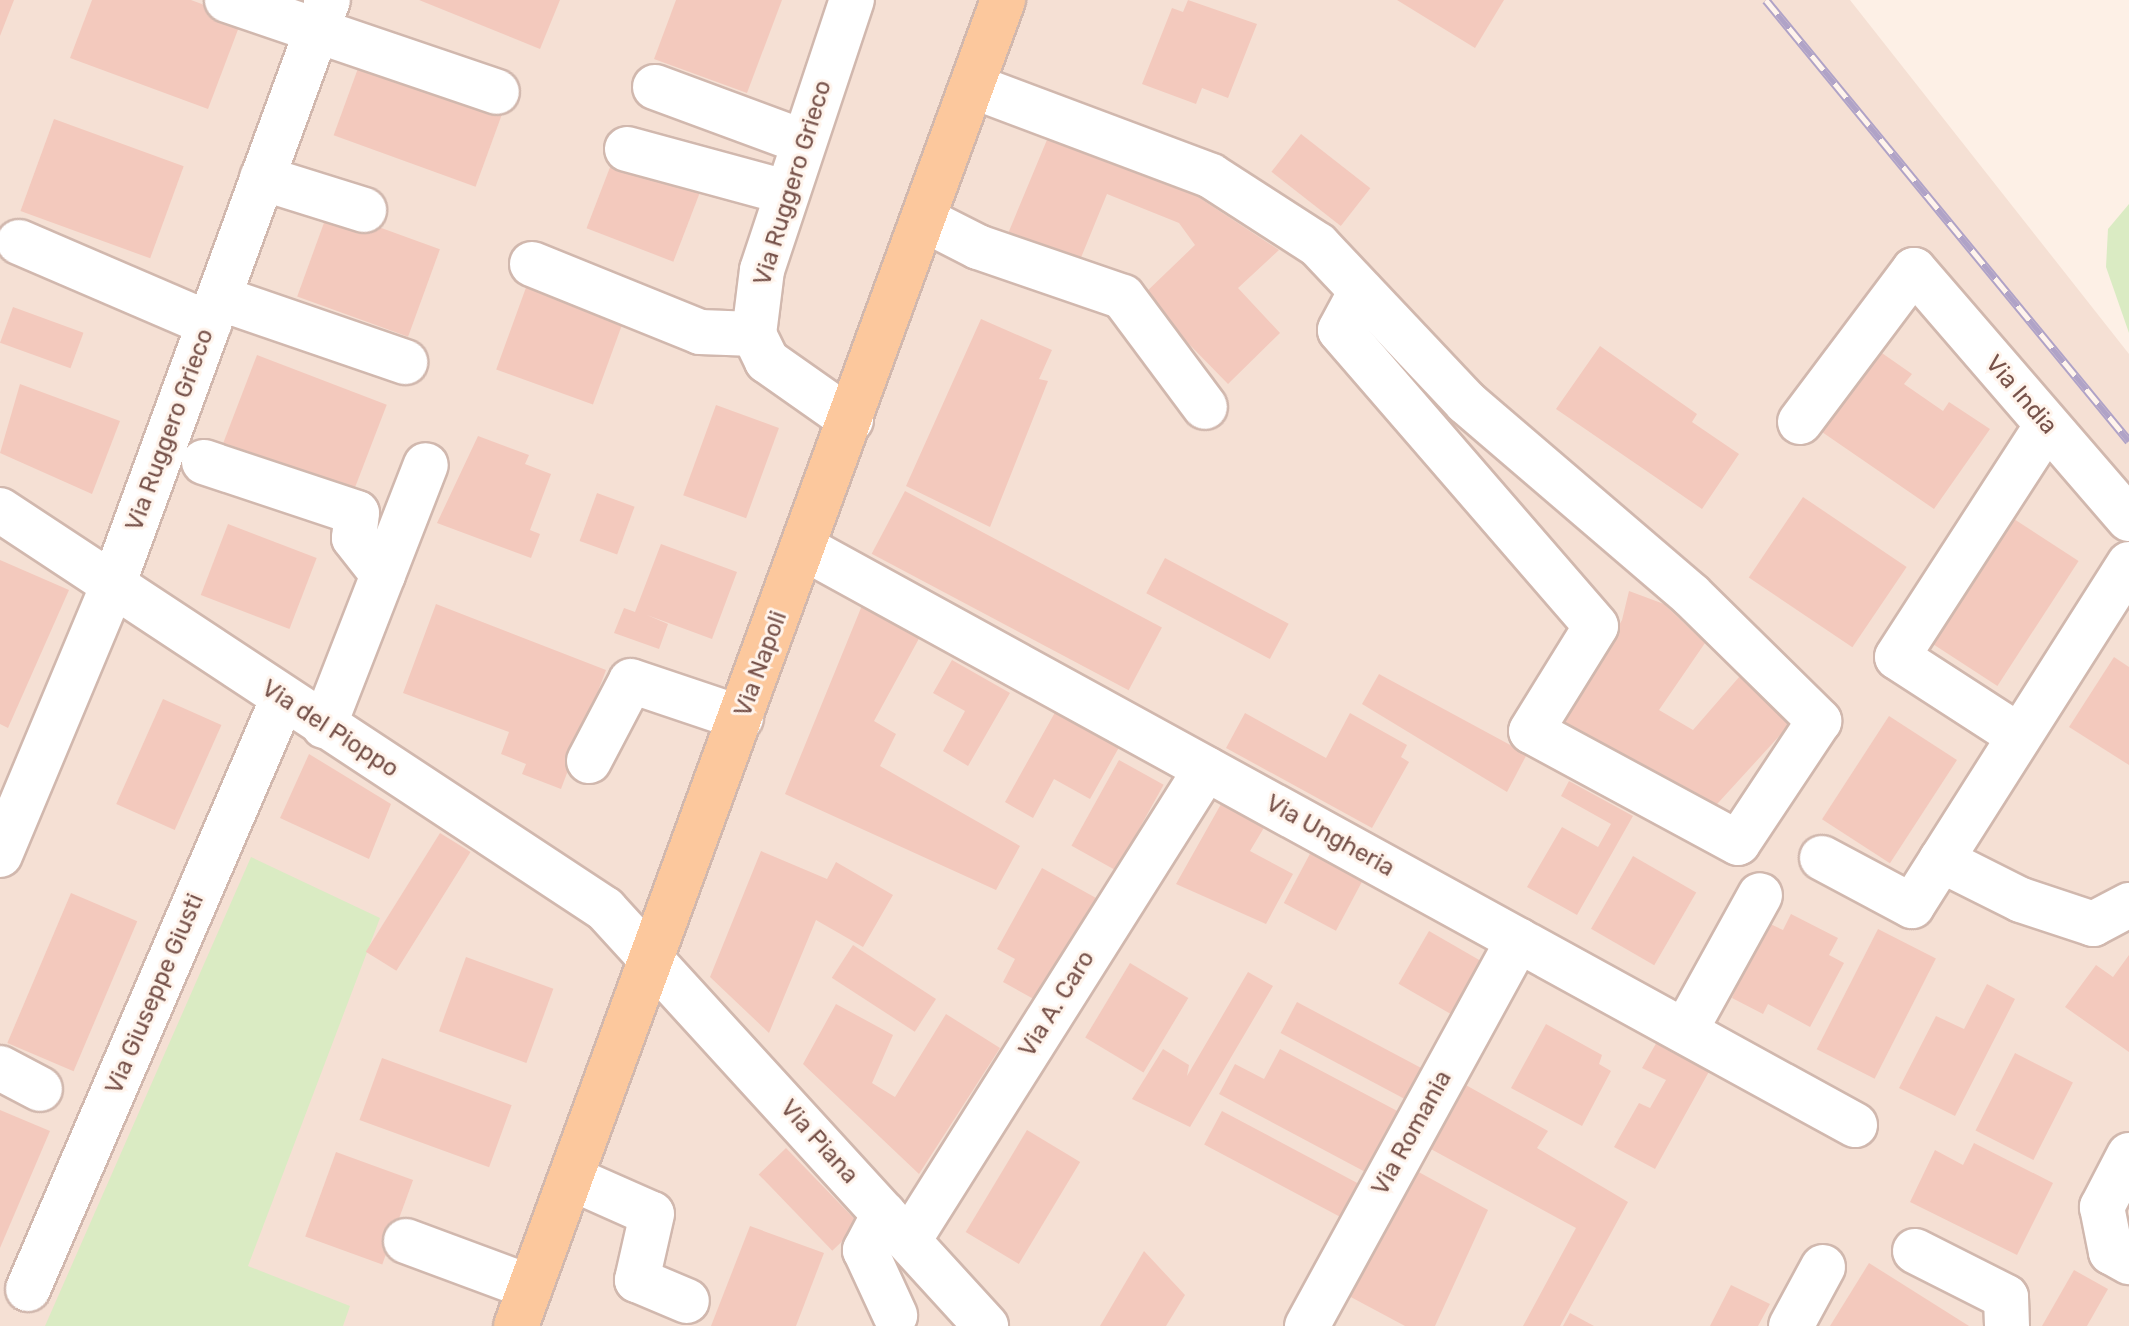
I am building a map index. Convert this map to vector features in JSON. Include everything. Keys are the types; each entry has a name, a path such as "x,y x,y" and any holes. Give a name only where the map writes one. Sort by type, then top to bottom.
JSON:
{"main road":[{"name":"Via Napoli","path":"523,1315 1003,0"}],"street":[{"path":"227,0 323,15 497,92"},
{"name":"Via Ruggero Grieco","path":"754,334 762,270 801,141 852,0"},
{"name":"Via Ruggero Grieco","path":"0,855 113,585 323,15"},
{"path":"972,86 1247,195 1318,245 1466,402 1691,595 1819,721 1738,843 1531,731 1596,626 1340,330 1361,291"},
{"path":"655,87 801,141"},
{"path":"627,149 785,192"},
{"path":"262,178 364,210"},
{"path":"923,219 978,247 1123,297 1205,407"},
{"path":"19,242 214,311 405,362"},
{"path":"532,264 700,332 754,334 767,361 851,420"},
{"name":"Via India","path":"1800,422 1914,270 2129,519"},
{"path":"2019,736 1897,657 2047,425"},
{"path":"204,462 357,513 354,538 383,575"},
{"path":"324,726 426,465"},
{"name":"Via del Pioppo","path":"0,510 605,909 652,958"},
{"name":"Via Ungheria","path":"804,548 1855,1125"},
{"path":"1822,858 1912,906 2129,564"},
{"path":"589,761 631,681 741,718"},
{"name":"Via Giuseppe Giusti","path":"28,1289 283,698"},
{"name":"Via A. Caro","path":"895,1315 865,1250 897,1227 1206,769"},
{"path":"1941,860 2021,900 2093,924 2129,905"},
{"path":"1685,1031 1760,895"},
{"name":"Via Romania","path":"1307,1326 1518,940"},
{"name":"Via Piana","path":"652,958 986,1326"},
{"path":"0,1068 40,1089"},
{"path":"2129,1155 2102,1207 2111,1252 2129,1262"},
{"path":"573,1179 652,1214 637,1280 687,1301"},
{"path":"406,1241 523,1315"},
{"path":"1915,1251 2006,1297 2007,1326"},
{"path":"1791,1326 1823,1267"}],"shaded area":[{"path":"0,0 1850,0 2129,354 2129,1326 0,1326"}],"green space":[{"path":"2129,204 2129,333 2106,267 2108,229"},
{"path":"251,857 380,918 248,1266 350,1306 343,1326 45,1326"}],"building":[{"path":"0,0 14,0 0,36"},
{"path":"92,0 191,0 242,19 208,109 70,58"},
{"path":"419,0 560,0 540,49"},
{"path":"676,0 782,0 747,93 654,59"},
{"path":"1188,0 1257,24 1228,98 1202,88 1196,104 1142,84 1172,8 1183,12"},
{"path":"1397,0 1504,0 1475,48"},
{"path":"361,60 503,112 476,187 334,135"},
{"path":"54,119 184,166 150,258 20,211"},
{"path":"1301,134 1370,188 1341,226 1271,172"},
{"path":"1049,135 1192,193 1279,250 1238,288 1280,333 1228,384 1142,296 1195,245 1179,223 1107,194 1078,265 1007,236"},
{"path":"617,149 704,182 673,262 587,228"},
{"path":"329,209 440,249 408,337 297,296"},
{"path":"528,282 625,317 593,405 496,369"},
{"path":"13,307 83,333 70,368 0,343"},
{"path":"981,319 1052,350 1039,379 1048,381 990,527 906,486"},
{"path":"1600,346 1697,414 1692,422 1739,454 1702,509 1556,409"},
{"path":"1879,351 1912,374 1904,384 1943,411 1949,402 1990,429 1934,509 1822,432"},
{"path":"257,355 387,405 353,493 223,443"},
{"path":"20,384 120,421 92,494 0,453"},
{"path":"716,405 779,428 746,518 683,495"},
{"path":"478,436 529,455 525,464 551,474 530,530 540,534 531,558 437,523"},
{"path":"905,491 1162,628 1129,690 872,554"},
{"path":"597,493 635,507 617,555 580,541"},
{"path":"1803,497 1907,567 1852,647 1749,577"},
{"path":"2014,519 2079,561 1997,686 1933,644"},
{"path":"228,524 317,558 289,629 201,595"},
{"path":"661,544 737,572 712,639 647,615 668,624 659,649 614,633 624,608 635,612"},
{"path":"1165,558 1289,624 1270,659 1146,593"},
{"path":"0,560 69,590 8,728 0,724"},
{"path":"1629,591 1664,604 1705,643 1659,710 1693,730 1740,676 1793,721 1708,814 1559,730 1622,620"},
{"path":"863,603 922,633 874,721 896,734 880,766 1020,846 996,890 785,794"},
{"path":"436,604 606,670 561,789 522,774 526,764 501,754 509,732 403,693"},
{"path":"2114,657 2129,667 2129,765 2069,727"},
{"path":"952,660 1010,693 968,766 943,751 965,711 933,693"},
{"path":"1379,674 1527,754 1507,792 1362,704"},
{"path":"163,699 221,725 175,830 116,804"},
{"path":"1058,707 1122,742 1090,799 1054,779 1033,818 1005,802"},
{"path":"1245,713 1326,758 1350,713 1407,745 1401,757 1409,762 1372,828 1226,748"},
{"path":"1889,716 1957,760 1890,863 1822,819"},
{"path":"309,754 391,804 369,859 280,818"},
{"path":"1119,760 1164,785 1116,870 1071,846"},
{"path":"1569,781 1633,816 1577,915 1527,887 1562,827 1598,847 1611,824 1561,796"},
{"path":"1225,797 1268,821 1250,851 1293,874 1266,924 1176,884"},
{"path":"440,833 471,852 396,971 366,952"},
{"path":"1312,850 1364,878 1336,931 1284,903"},
{"path":"761,851 827,879 836,862 893,895 863,947 816,920 769,1033 710,977"},
{"path":"1633,856 1696,892 1654,965 1591,929"},
{"path":"1042,868 1096,898 1039,1002 1003,982 1015,959 997,949"},
{"path":"71,893 137,921 74,1071 7,1043"},
{"path":"1791,914 1838,938 1829,955 1844,963 1810,1027 1768,1004 1763,1014 1732,998 1764,921 1783,930"},
{"path":"1878,929 1936,959 1875,1079 1817,1049"},
{"path":"1429,931 1489,966 1458,1018 1398,984"},
{"path":"853,945 936,999 915,1032 832,978"},
{"path":"2129,955 2129,1052 2065,1007 2096,965 2113,977"},
{"path":"466,957 553,989 526,1063 439,1031"},
{"path":"1130,963 1188,998 1143,1073 1085,1038"},
{"path":"1248,972 1273,986 1190,1127 1132,1099 1163,1049 1189,1065 1187,1076"},
{"path":"1987,984 2015,999 1955,1116 1899,1088 1936,1016 1964,1029"},
{"path":"1297,1002 1426,1071 1409,1101 1281,1033"},
{"path":"836,1004 893,1035 872,1083 895,1097 946,1014 1000,1048 919,1174 803,1064"},
{"path":"1546,1024 1602,1055 1599,1064 1611,1071 1582,1126 1511,1088"},
{"path":"1658,1040 1711,1068 1655,1169 1614,1147 1639,1103 1650,1108 1666,1080 1642,1068"},
{"path":"1280,1049 1403,1114 1371,1175 1219,1094 1235,1064 1264,1079"},
{"path":"2015,1053 2073,1083 2033,1160 1976,1131"},
{"path":"382,1058 512,1105 489,1167 359,1120"},
{"path":"1464,1084 1548,1131 1537,1148 1628,1202 1560,1326 1523,1326 1576,1228 1429,1148"},
{"path":"0,1110 50,1131 0,1248"},
{"path":"1222,1111 1362,1185 1344,1219 1204,1145"},
{"path":"1027,1130 1080,1162 1019,1264 966,1232"},
{"path":"1974,1143 2053,1183 2017,1255 1910,1202 1935,1150 1963,1165"},
{"path":"786,1148 860,1224 832,1251 759,1174"},
{"path":"336,1152 413,1180 382,1265 305,1237"},
{"path":"1415,1170 1488,1210 1435,1326 1405,1326 1347,1295"},
{"path":"750,1226 824,1253 796,1326 711,1326"},
{"path":"1144,1251 1185,1295 1166,1326 1100,1326"},
{"path":"1869,1263 1969,1326 1830,1326"},
{"path":"2074,1270 2108,1289 2087,1326 2042,1326"},
{"path":"1731,1285 1770,1304 1758,1326 1710,1326"},
{"path":"1570,1313 1594,1326 1563,1326"}],"railway":[{"path":"1766,0 2129,441"}]}
